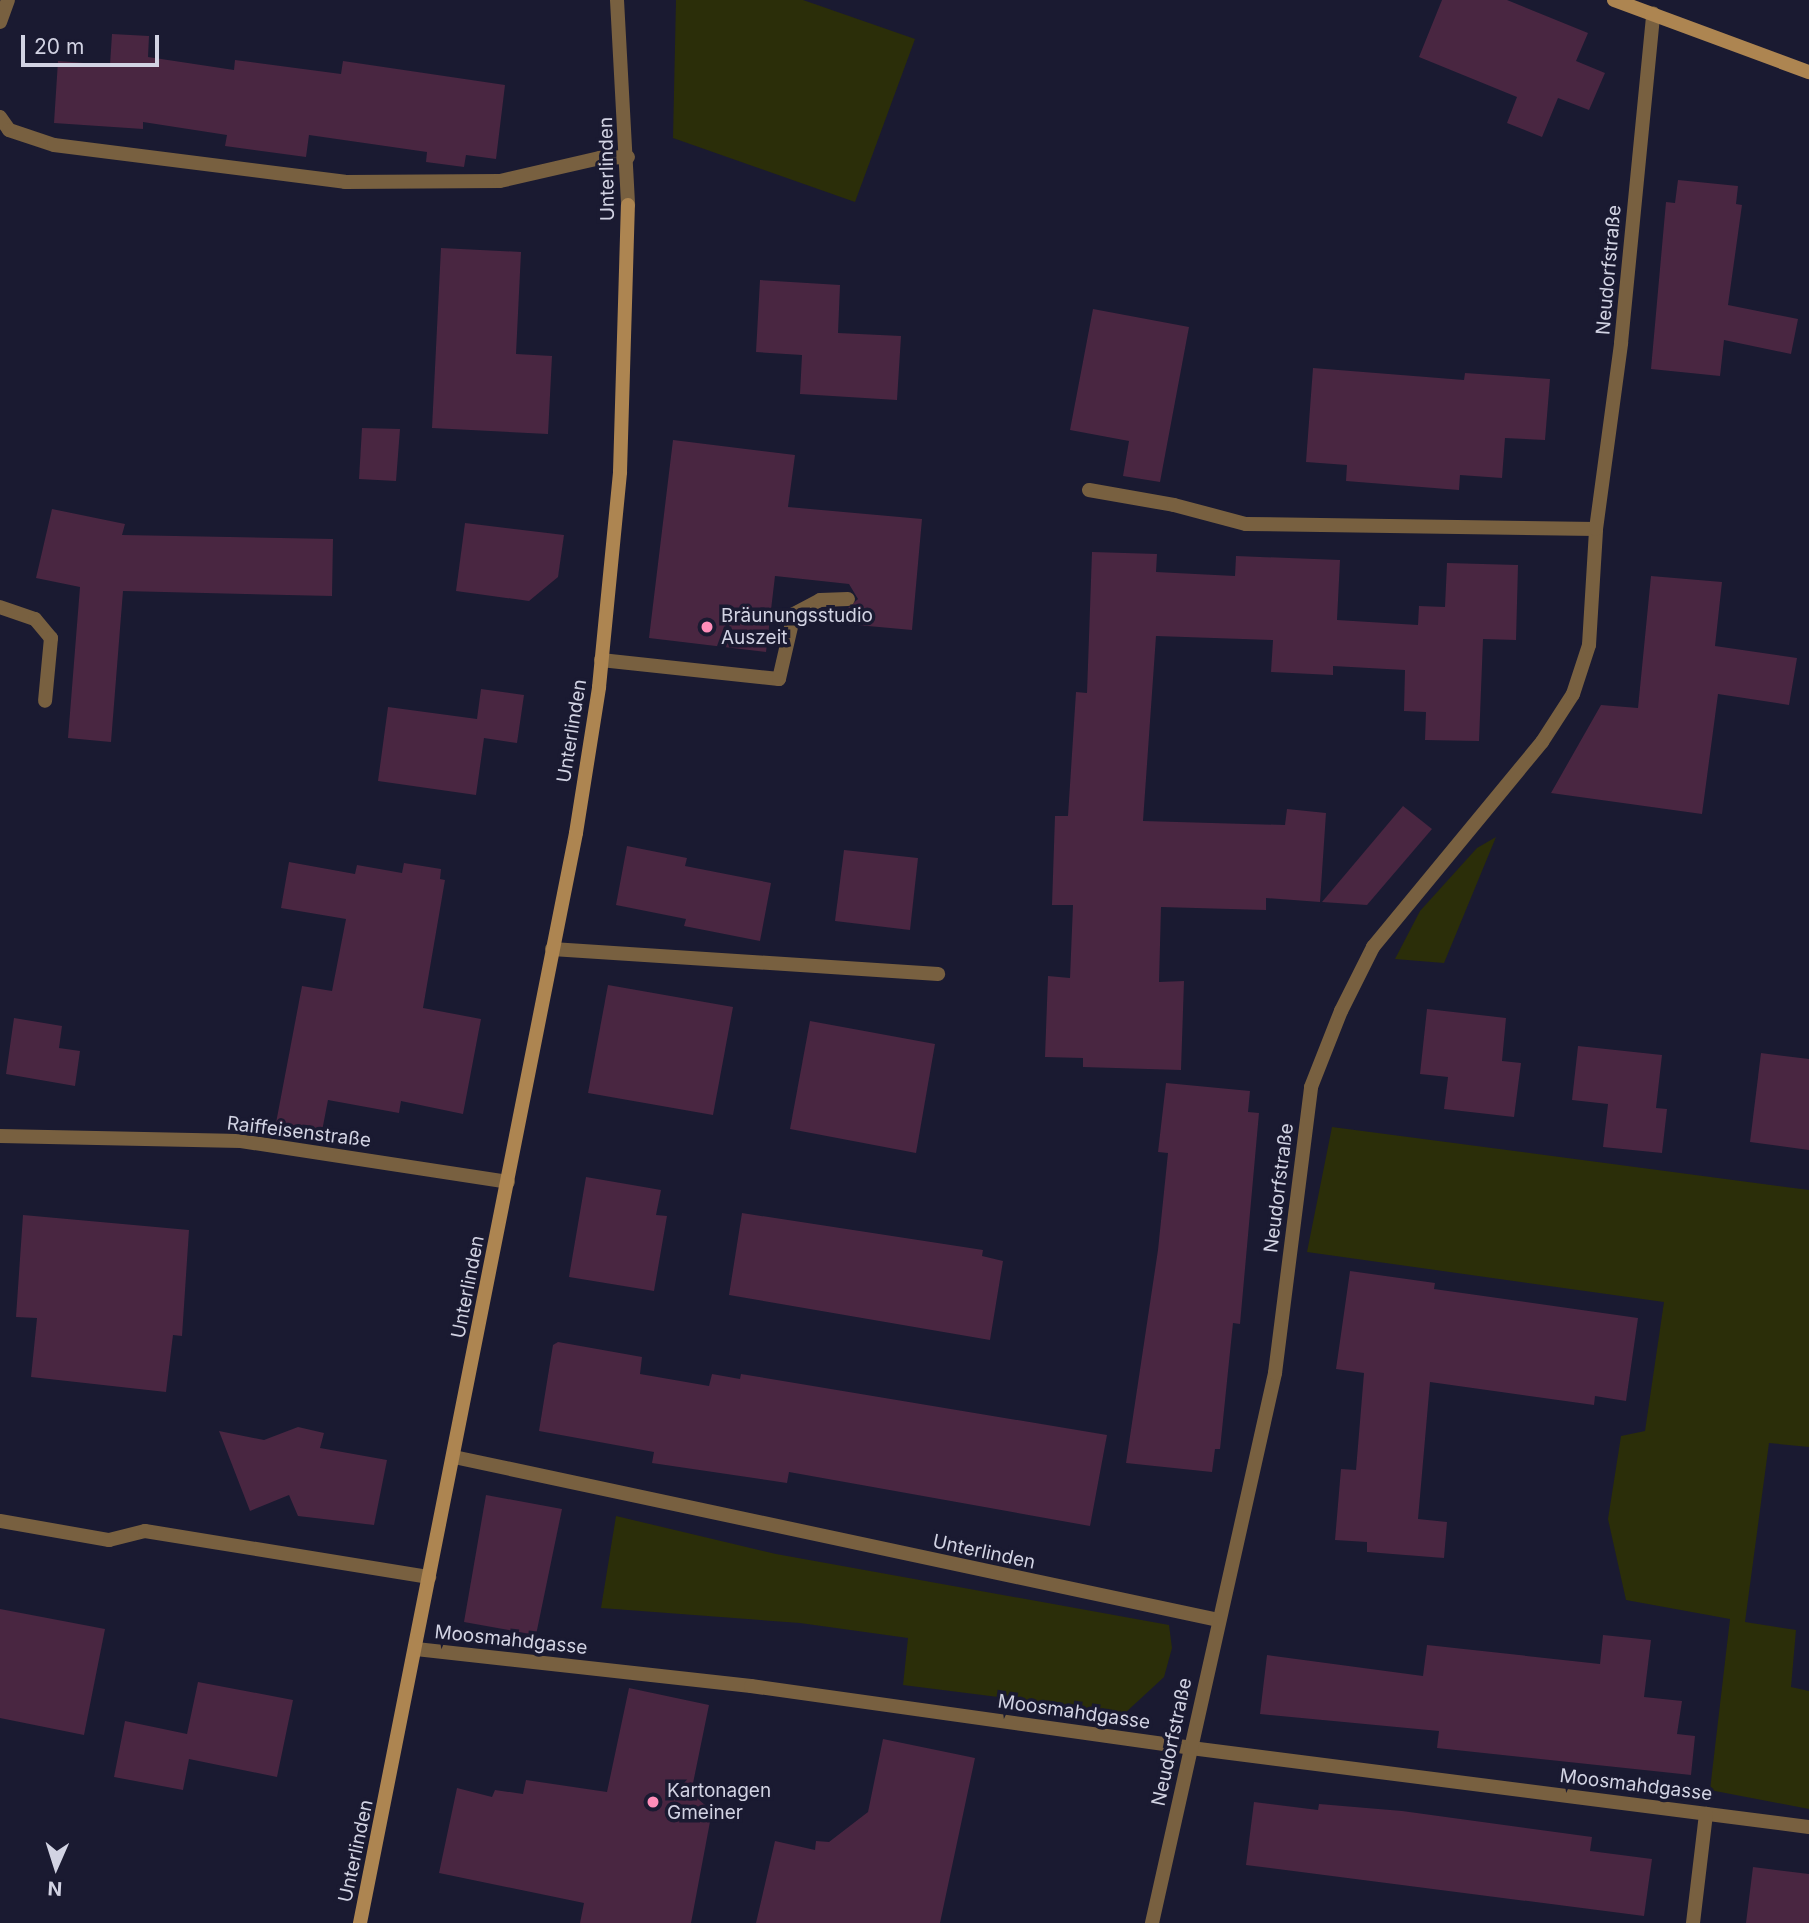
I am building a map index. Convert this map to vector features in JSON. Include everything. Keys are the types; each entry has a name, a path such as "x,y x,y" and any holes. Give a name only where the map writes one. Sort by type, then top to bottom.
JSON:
{"main road":[{"path":"1614,0 1809,72"},
{"name":"Unterlinden","path":"360,1923 576,833 601,660 620,472 628,205"}],"street":[{"path":"0,22 8,0"},
{"name":"Unterlinden","path":"617,0 628,157 628,205"},
{"name":"Neudorfstraße","path":"1152,1923 1275,1373 1311,1087 1341,1011 1382,933 1485,815 1573,694 1589,645 1596,529 1621,343 1653,14"},
{"path":"0,117 9,130 54,145 345,182 500,181 600,158 628,157"},
{"path":"1089,490 1174,505 1246,524 1596,529"},
{"path":"601,660 779,679 794,614 820,600 848,599"},
{"path":"0,607 35,619 51,638 44,701"},
{"path":"552,949 938,974"},
{"name":"Raiffeisenstraße","path":"0,1136 241,1141 508,1182"},
{"name":"Unterlinden","path":"454,1457 1218,1620"},
{"path":"0,1521 109,1540 145,1531 429,1577"},
{"name":"Moosmahdgasse","path":"416,1648 751,1686 1191,1748 1809,1827"},
{"path":"1693,1923 1706,1814"}],"green space":[{"path":"676,0 803,0 915,39 855,202 673,138"},
{"path":"1496,837 1444,963 1395,959 1420,911 1477,848"},
{"path":"1332,1127 1809,1190 1809,1447 1769,1443 1745,1622 1796,1630 1791,1687 1809,1691 1809,1809 1710,1790 1730,1619 1626,1600 1608,1519 1621,1436 1645,1431 1664,1302 1307,1252"},
{"path":"616,1516 776,1554 1169,1625 1172,1648 1164,1677 1125,1713 903,1685 908,1638 800,1623 601,1608"}],"building":[{"path":"1442,0 1507,0 1588,33 1576,61 1605,73 1589,110 1558,98 1542,137 1507,123 1517,97 1419,57"},
{"path":"112,34 149,36 148,57 234,70 235,60 341,74 343,61 505,85 496,159 466,155 464,167 426,162 427,152 309,135 306,157 225,146 227,135 143,122 143,129 54,123 58,61 110,65"},
{"path":"1678,180 1738,186 1736,204 1742,205 1728,305 1798,319 1791,354 1724,340 1720,376 1651,369 1666,202 1675,203"},
{"path":"441,248 521,252 516,354 552,356 548,434 432,428"},
{"path":"760,280 840,285 838,333 901,336 897,400 800,394 802,355 756,352"},
{"path":"1093,309 1189,327 1160,482 1123,476 1129,441 1070,430"},
{"path":"1313,368 1464,380 1465,373 1550,379 1545,440 1505,438 1502,478 1460,475 1459,490 1346,481 1347,465 1306,462"},
{"path":"362,428 400,429 396,481 359,479"},
{"path":"673,440 795,455 788,507 922,519 912,630 846,624 847,609 858,599 849,584 775,576 766,652 649,638"},
{"path":"52,509 125,524 122,535 333,539 332,596 123,591 111,742 68,738 80,587 36,578"},
{"path":"465,523 564,535 558,577 529,601 456,591"},
{"path":"1092,552 1157,554 1156,572 1235,576 1236,556 1340,560 1337,620 1418,625 1419,606 1445,607 1447,563 1518,565 1516,640 1483,639 1479,741 1425,740 1426,712 1404,711 1405,670 1333,666 1333,675 1271,672 1273,640 1156,636 1143,821 1285,825 1287,809 1326,813 1320,902 1266,898 1266,910 1161,907 1159,982 1184,981 1181,1070 1083,1067 1083,1058 1045,1057 1048,976 1070,978 1073,905 1052,905 1055,816 1068,816 1076,692 1087,693"},
{"path":"1651,576 1722,582 1715,646 1797,658 1789,705 1718,694 1702,814 1551,793 1601,705 1638,708"},
{"path":"481,689 524,695 517,743 484,738 476,795 378,781 388,707 477,719"},
{"path":"1403,806 1432,829 1367,905 1322,902"},
{"path":"627,846 687,858 685,866 771,883 760,941 684,926 686,919 616,905"},
{"path":"844,850 918,858 910,930 835,921"},
{"path":"289,862 355,874 357,865 402,873 404,863 441,869 440,879 445,880 423,1008 481,1019 463,1114 401,1101 399,1113 328,1100 322,1131 276,1123 302,986 332,991 346,919 281,908"},
{"path":"608,985 733,1007 713,1115 588,1093"},
{"path":"1427,1009 1506,1018 1502,1061 1521,1063 1514,1117 1444,1109 1448,1077 1420,1074"},
{"path":"14,1018 62,1026 59,1048 80,1051 75,1086 6,1074"},
{"path":"810,1021 935,1044 916,1153 790,1129"},
{"path":"1578,1046 1662,1055 1656,1108 1667,1109 1662,1153 1603,1147 1608,1104 1572,1100"},
{"path":"1761,1053 1809,1059 1809,1150 1750,1142"},
{"path":"1166,1083 1250,1091 1248,1112 1259,1113 1240,1324 1233,1323 1220,1449 1215,1449 1212,1472 1126,1463 1158,1250 1168,1153 1158,1152"},
{"path":"586,1177 661,1190 656,1215 667,1216 654,1291 569,1277"},
{"path":"742,1213 983,1250 982,1256 1003,1261 990,1340 729,1295"},
{"path":"23,1215 189,1230 182,1336 173,1335 166,1392 31,1377 37,1318 16,1317"},
{"path":"1350,1271 1435,1283 1434,1289 1638,1318 1626,1401 1595,1396 1594,1405 1430,1382 1418,1519 1447,1522 1444,1558 1367,1552 1367,1542 1335,1540 1341,1469 1356,1470 1364,1373 1336,1369"},
{"path":"558,1342 642,1357 640,1374 709,1386 712,1374 740,1379 741,1374 1107,1435 1090,1526 789,1472 787,1483 652,1463 654,1452 539,1431 553,1345"},
{"path":"298,1427 324,1433 320,1448 387,1460 374,1525 298,1516 289,1495 250,1511 219,1431 264,1440"},
{"path":"486,1495 562,1509 536,1635 464,1622"},
{"path":"0,1609 105,1629 84,1735 0,1718"},
{"path":"1603,1635 1651,1640 1644,1697 1682,1701 1677,1734 1695,1736 1691,1775 1437,1748 1439,1731 1260,1714 1267,1655 1423,1676 1427,1645 1600,1664"},
{"path":"198,1682 293,1700 277,1777 189,1759 183,1790 114,1777 125,1721 187,1734"},
{"path":"629,1688 709,1705 691,1793 712,1811 691,1923 580,1923 584,1903 439,1873 457,1788 492,1797 495,1790 523,1794 526,1780 607,1792"},
{"path":"883,1739 975,1758 940,1923 756,1923 775,1841 815,1850 816,1841 829,1842 868,1812"},
{"path":"1254,1802 1318,1810 1319,1804 1402,1811 1592,1837 1590,1851 1652,1859 1644,1916 1246,1865"},
{"path":"1753,1867 1809,1874 1809,1923 1746,1923"}],"place":[{"name":"Bräunungsstudio Auszeit","path":"707,627"},
{"name":"Kartonagen Gmeiner","path":"653,1802"}]}
